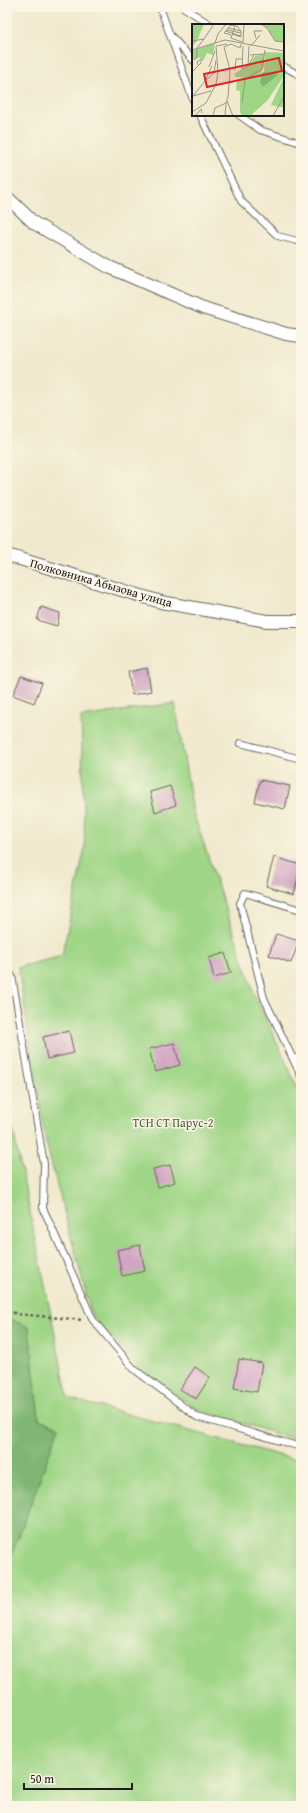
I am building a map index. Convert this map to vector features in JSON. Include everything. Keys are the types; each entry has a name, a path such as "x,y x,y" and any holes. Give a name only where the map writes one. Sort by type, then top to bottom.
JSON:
{"street":[{"path":"7,197 34,223 108,267 203,308 286,334 301,336"},
{"name":"Полковника Абызова улица","path":"7,555 161,602 266,621 301,621"}],"lane":[{"path":"160,7 192,97"},
{"path":"183,7 209,24"},
{"path":"169,33 192,59"},
{"path":"284,67 301,76"},
{"path":"200,116 241,201 278,236 301,242"},
{"path":"240,116 260,130 301,143"},
{"path":"240,743 301,759"},
{"path":"301,910 246,892 240,903 264,998 301,1076"},
{"path":"7,970 12,976 44,1164 43,1208 93,1320 134,1369 198,1417 301,1447"},
{"path":"292,1057 301,1060"}],"path":[{"path":"7,1310 17,1314 93,1320"}],"green space":[{"name":"ТСН СТ Парус-2","path":"175,703 193,812 254,993 301,1095 301,1441 199,1410 140,1370 92,1316 46,1143 18,967 62,956 85,847 81,717"},
{"path":"7,1100 68,1398 301,1461 301,1806 7,1806"},
{"path":"7,1318 29,1327 39,1419 59,1427 7,1568"}],"building":[{"path":"41,607 60,613 57,626 37,620"},
{"path":"147,668 151,691 132,695 128,672"},
{"path":"21,676 42,683 34,703 13,695"},
{"path":"260,780 290,786 285,809 255,802"},
{"path":"170,786 176,805 155,812 150,792"},
{"path":"274,857 301,865 294,894 266,886"},
{"path":"276,934 299,941 291,963 269,955"},
{"path":"225,953 231,973 214,978 209,958"},
{"path":"69,1031 74,1053 47,1059 43,1037"},
{"path":"174,1043 180,1065 155,1072 149,1049"},
{"path":"170,1165 175,1182 158,1187 153,1169"},
{"path":"140,1245 145,1271 122,1276 117,1250"},
{"path":"239,1359 262,1363 257,1392 234,1388"},
{"path":"195,1367 210,1377 196,1399 180,1389"}]}
